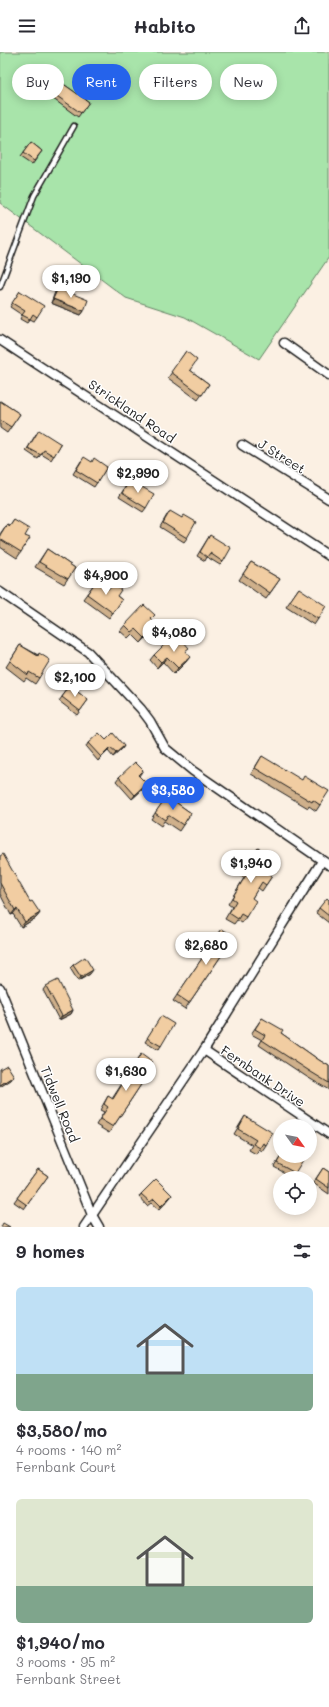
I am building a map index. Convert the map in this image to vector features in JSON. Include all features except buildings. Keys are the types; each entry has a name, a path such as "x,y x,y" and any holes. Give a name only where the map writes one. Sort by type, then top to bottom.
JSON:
{"street":[{"name":"Strickland Road","path":"0,340 77,388 329,556"},
{"path":"284,343 329,376"},
{"name":"J Street","path":"242,445 329,499"},
{"path":"0,592 88,652 141,708 165,748 170,753 193,771 326,863 204,1050 84,1227"},
{"name":"Tidwell Road","path":"0,988 92,1215 99,1227"},
{"name":"Fernbank Drive","path":"204,1050 329,1134"}],"lane":[{"path":"0,287 34,196 74,126"}],"green space":[{"path":"0,52 329,52 329,257 259,359 185,317 126,298 0,203"}]}
